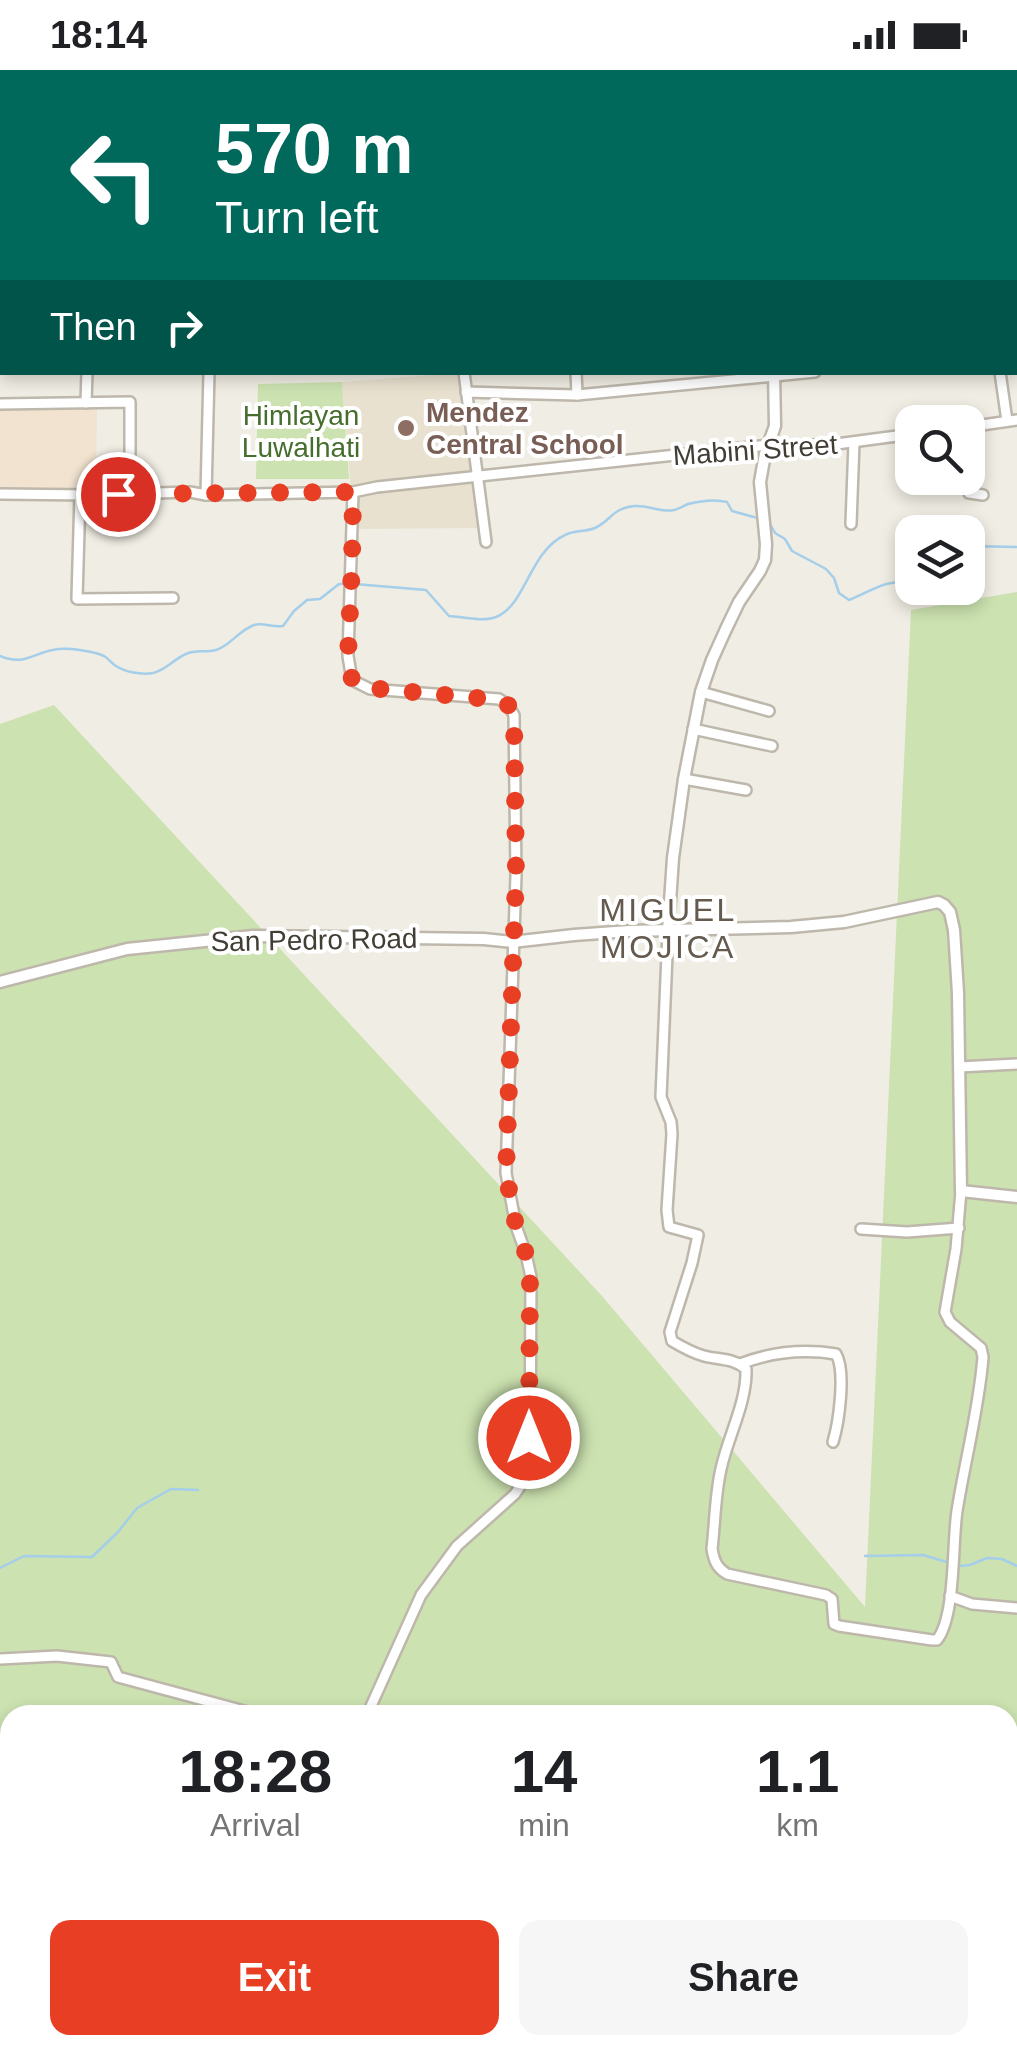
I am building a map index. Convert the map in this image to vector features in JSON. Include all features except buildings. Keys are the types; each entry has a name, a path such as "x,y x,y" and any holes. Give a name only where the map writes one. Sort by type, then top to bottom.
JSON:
{"street":[{"path":"86,404 87,375"},
{"path":"206,494 209,375"},
{"path":"464,375 486,542"},
{"path":"576,375 577,394"},
{"path":"466,392 577,394 774,375 775,426 760,482 765,560 726,628 702,692 673,858 660,1097 672,1134 667,1210 669,1227 698,1234 670,1332 677,1345 746,1368 739,1412 720,1474 712,1549 719,1569 826,1595 832,1599 834,1624 839,1626 932,1640 942,1633 983,1357 980,1348 946,1318 945,1312 959,1228 959,1067 1017,1064"},
{"path":"985,424 1012,421 1001,375"},
{"path":"0,404 130,402 130,454"},
{"name":"Mabini Street","path":"0,494 353,492 768,445 828,445 895,436"},
{"path":"851,524 854,442"},
{"path":"353,492 348,669 352,680 361,686 499,700 514,715 516,834 506,1174 530,1277 530,1458 524,1480 515,1494 457,1546 421,1596 372,1705"},
{"path":"85,495 77,598 173,598"},
{"path":"979,495 984,496"},
{"path":"702,692 769,711"},
{"path":"694,729 772,746"},
{"path":"684,779 746,790"},
{"name":"San Pedro Road","path":"0,982 128,949 253,936 512,942 574,934 844,922 938,902 950,912 954,930 959,1067"},
{"path":"961,1192 1017,1197"},
{"path":"861,1229 907,1232 959,1228"},
{"path":"740,1364 790,1352 836,1354 840,1379 834,1442"},
{"path":"950,1596 972,1604 1017,1608"},
{"path":"0,1659 57,1656 111,1662 118,1676 224,1705"}],"shaded area":[{"name":"Mendez Central School","path":"459,375 482,528 354,529 342,382"},
{"path":"97,404 96,494 0,492 0,405"}],"green space":[{"name":"Himlayan Luwalhati","path":"342,382 349,479 256,479 258,384"},
{"path":"1017,592 1017,1705 0,1705 0,724 54,705 602,1296 865,1607 911,610 940,605 985,605 985,597"}],"waterway":[{"path":"355,584 426,590 449,616 491,618 514,602 553,543 569,533 595,528 621,509 640,506 669,511 693,503 718,501 727,502 732,511 761,519"},
{"path":"768,521 792,551 826,569 839,593 849,600 895,583"},
{"path":"985,546 1017,547"},
{"path":"0,656 17,660 50,650 75,649 104,656 128,671 153,673 190,653 221,648 254,625 283,626 307,600 320,599 339,584 347,584"},
{"path":"0,1568 24,1556 92,1557 137,1508 171,1489 198,1490"},
{"path":"865,1556 923,1555 960,1566 987,1558 1017,1566"}],"place":[{"name":"Mendez Central School","path":"406,428"}],"district":[{"name":"MIGUEL MOJICA","path":"668,928"}],"route":[{"path":"118,494 353,492 348,656 352,680 370,688 499,700 514,715 516,874 506,1174 530,1277 529,1438"}]}
